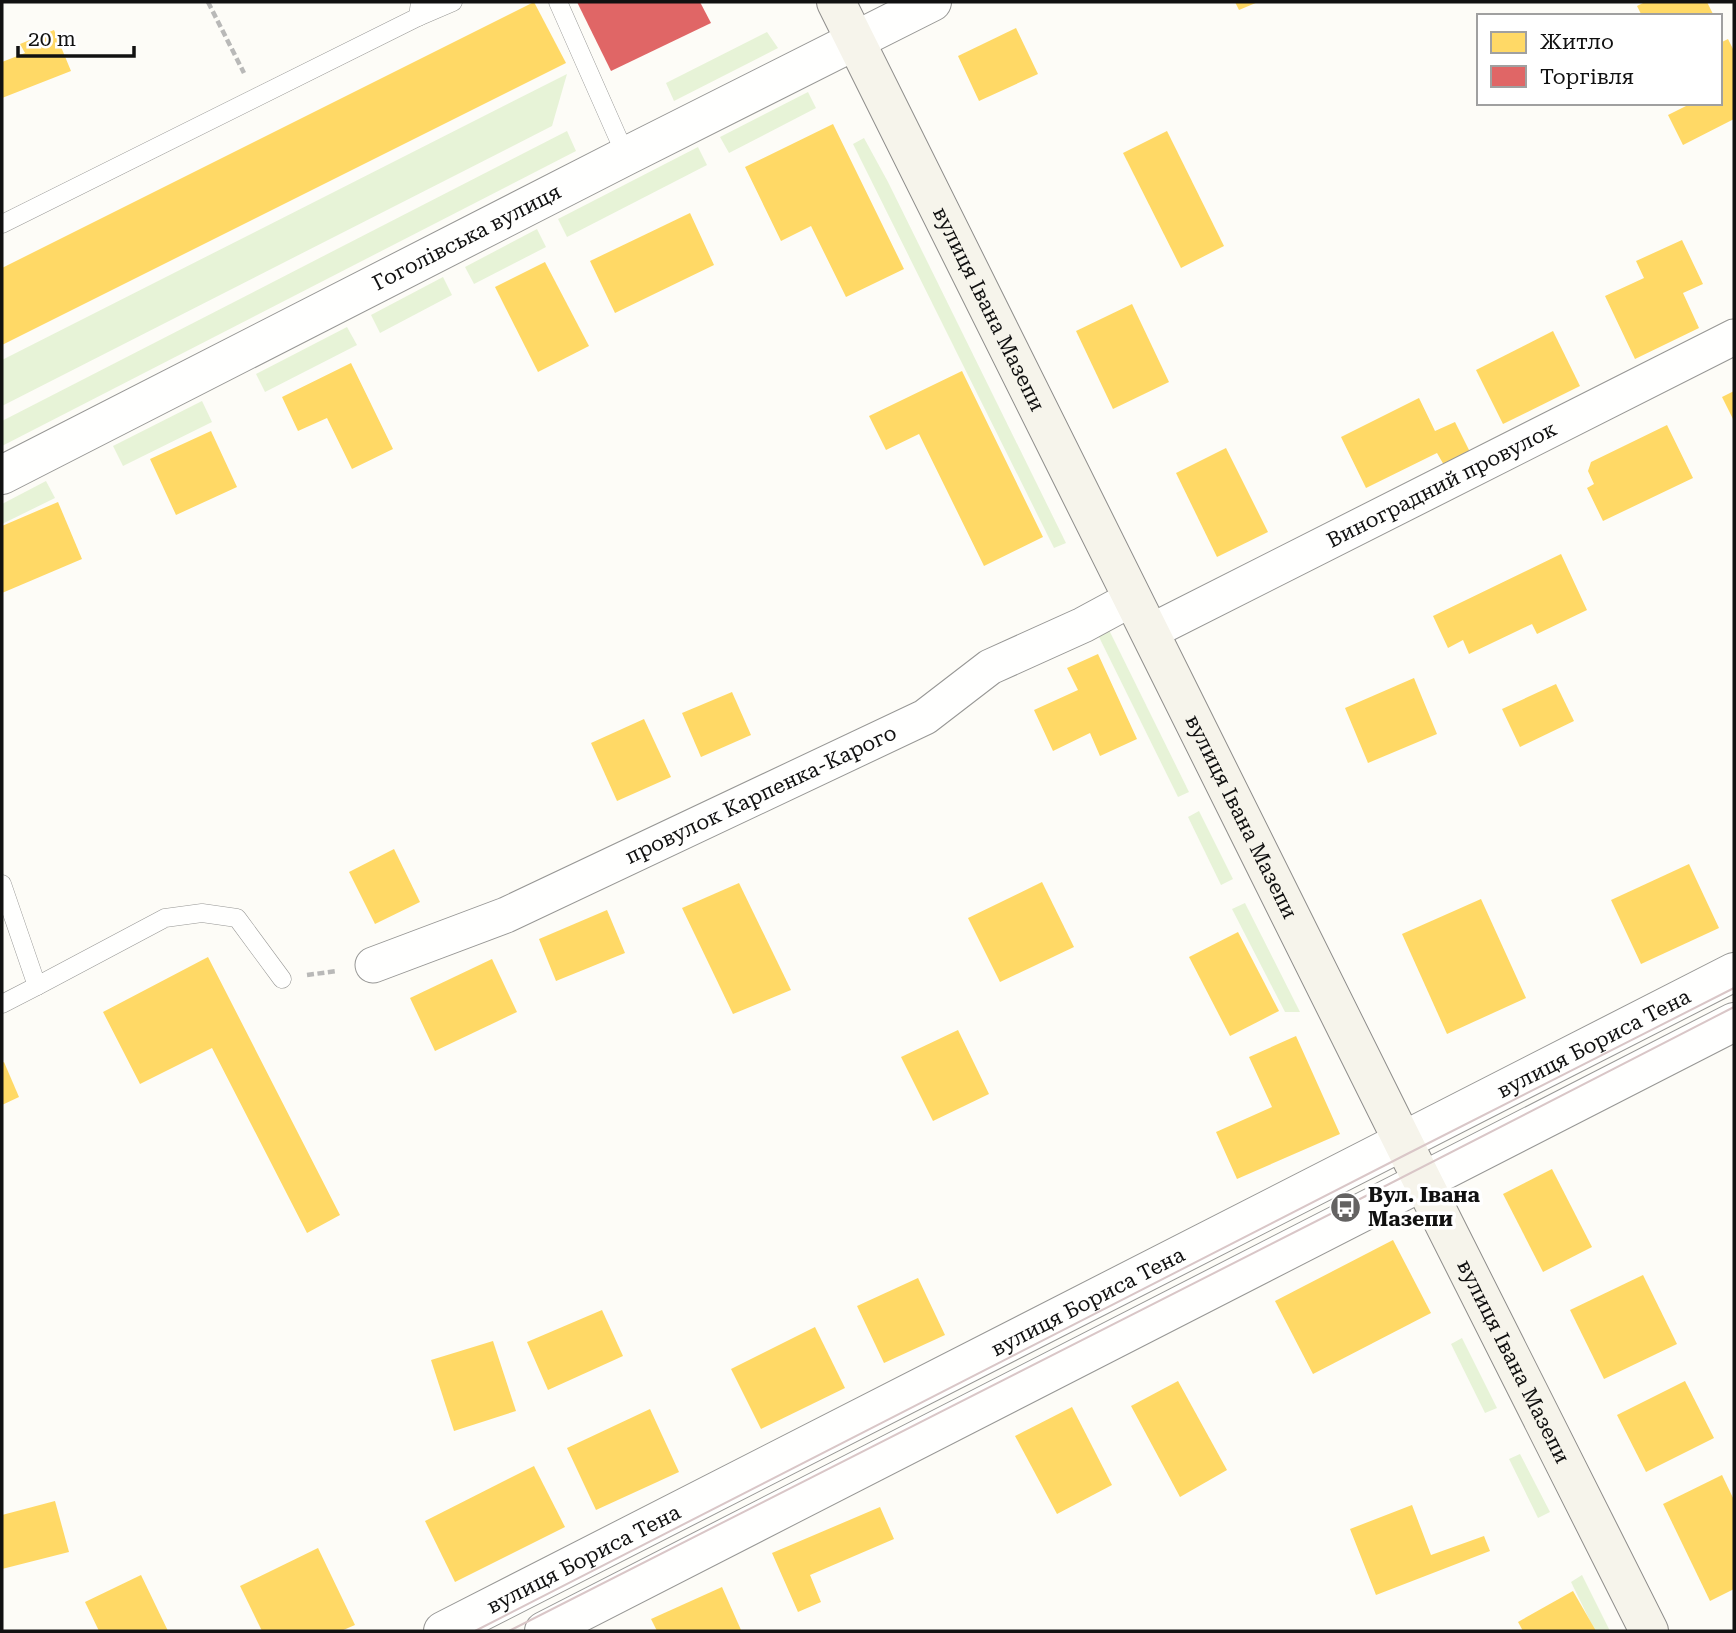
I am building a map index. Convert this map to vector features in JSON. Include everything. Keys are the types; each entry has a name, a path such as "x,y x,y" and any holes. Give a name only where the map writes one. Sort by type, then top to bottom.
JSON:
{"main road":[{"name":"вулиця Івана Мазепи","path":"836,2 1649,1631"}],"street":[{"name":"Гоголівська вулиця","path":"2,475 932,2"},
{"name":"Виноградний провулок","path":"1150,632 1734,337"},
{"name":"провулок Карпенка-Карого","path":"373,965 506,915 925,717 990,667 1083,625 1133,598"},
{"name":"вулиця Бориса Тена","path":"443,1631 1734,972"},
{"name":"вулиця Бориса Тена","path":"544,1631 1734,1022"}],"lane":[{"path":"2,224 256,97 419,9 453,2"},
{"path":"558,2 626,156"},
{"path":"2,884 37,986"},
{"path":"2,1004 164,918 202,913 237,918 282,979"}],"path":[{"path":"208,2 256,97"},
{"path":"282,979 373,965"}],"green space":[{"path":"767,32 778,48 674,101 666,83"},
{"path":"567,74 552,126 2,406 2,360"},
{"path":"808,92 816,108 729,153 720,137"},
{"path":"567,131 576,151 2,446 2,421"},
{"path":"864,138 1066,543 1054,548 853,144"},
{"path":"698,147 707,165 567,237 558,219"},
{"path":"537,229 546,247 474,284 465,267"},
{"path":"443,277 452,295 380,333 371,315"},
{"path":"347,327 357,345 265,392 256,374"},
{"path":"202,401 212,422 123,466 113,446"},
{"path":"46,481 55,498 2,524 2,504"},
{"path":"1109,630 1189,792 1178,797 1098,635"},
{"path":"1199,811 1233,879 1221,885 1188,817"},
{"path":"1245,903 1300,1012 1285,1012 1232,909"},
{"path":"1462,1338 1497,1408 1485,1413 1451,1344"},
{"path":"1520,1454 1550,1512 1538,1518 1509,1459"},
{"path":"1582,1575 1610,1631 1595,1631 1571,1582"}],"building: Житло":[{"path":"534,2 566,63 2,345 2,268"},
{"path":"1235,2 1258,2 1239,10"},
{"path":"1645,2 1707,2 1713,14 1641,14 1637,6"},
{"path":"1016,28 1038,74 979,101 958,56"},
{"path":"54,30 71,71 2,98 2,62 25,53 20,44"},
{"path":"1728,39 1734,51 1734,119 1683,145 1668,115 1688,105 1722,105 1722,42"},
{"path":"833,124 904,269 846,297 811,226 781,241 745,167"},
{"path":"1167,131 1224,246 1181,268 1123,153"},
{"path":"690,213 714,265 615,313 590,261"},
{"path":"1682,240 1703,284 1683,293 1699,328 1635,359 1605,296 1644,278 1636,261"},
{"path":"545,262 589,346 538,372 495,287"},
{"path":"1132,304 1169,382 1113,409 1076,331"},
{"path":"1553,331 1580,386 1503,424 1476,370"},
{"path":"351,363 393,449 352,469 327,418 298,431 282,397"},
{"path":"962,371 1043,537 984,566 919,434 886,450 869,416"},
{"path":"1734,391 1734,421 1722,397"},
{"path":"1419,398 1435,431 1455,422 1470,452 1444,465 1437,453 1366,488 1341,437"},
{"path":"1667,425 1693,478 1603,521 1587,488 1594,484 1588,471 1591,462"},
{"path":"211,431 237,487 176,515 150,459"},
{"path":"1226,448 1268,532 1217,557 1176,473"},
{"path":"58,502 82,559 2,593 2,526"},
{"path":"1561,554 1587,610 1537,634 1532,624 1469,654 1463,640 1448,648 1433,616"},
{"path":"1098,654 1137,739 1100,756 1090,733 1053,751 1034,710 1078,690 1067,668"},
{"path":"1414,678 1437,734 1368,763 1345,708"},
{"path":"1556,684 1574,721 1520,747 1502,709"},
{"path":"732,692 751,735 701,757 682,713"},
{"path":"644,719 671,777 617,801 591,743"},
{"path":"394,849 420,902 375,924 349,872"},
{"path":"1689,864 1719,928 1641,964 1611,900"},
{"path":"1042,882 1074,947 1000,982 968,918"},
{"path":"739,883 791,990 733,1014 682,908"},
{"path":"1481,899 1526,998 1447,1034 1402,934"},
{"path":"607,910 625,953 556,981 539,939"},
{"path":"1238,932 1279,1011 1230,1036 1189,957"},
{"path":"208,957 340,1215 307,1233 212,1048 140,1084 103,1012"},
{"path":"492,959 517,1012 435,1051 410,998"},
{"path":"958,1030 989,1094 933,1121 901,1057"},
{"path":"1296,1036 1340,1134 1237,1179 1216,1132 1272,1107 1249,1057"},
{"path":"4,1062 19,1097 2,1105 2,1063"},
{"path":"1552,1169 1592,1247 1543,1272 1503,1194"},
{"path":"1393,1240 1431,1313 1313,1374 1275,1301"},
{"path":"1643,1275 1677,1344 1604,1379 1570,1310"},
{"path":"918,1278 945,1335 884,1363 857,1306"},
{"path":"602,1310 623,1356 548,1390 527,1342"},
{"path":"815,1327 845,1388 761,1429 731,1369"},
{"path":"493,1341 516,1411 454,1431 431,1360"},
{"path":"1178,1381 1227,1470 1180,1497 1131,1406"},
{"path":"1685,1381 1714,1438 1646,1472 1617,1415"},
{"path":"1072,1407 1112,1485 1057,1514 1015,1436"},
{"path":"650,1409 679,1472 596,1510 567,1448"},
{"path":"534,1466 565,1527 455,1582 425,1521"},
{"path":"1722,1475 1734,1500 1734,1589 1710,1601 1663,1504"},
{"path":"55,1501 69,1552 2,1569 2,1515"},
{"path":"1412,1505 1431,1555 1484,1536 1490,1551 1376,1595 1350,1529"},
{"path":"880,1507 894,1539 810,1575 821,1602 798,1612 772,1553"},
{"path":"318,1548 355,1625 341,1631 262,1631 240,1586"},
{"path":"141,1575 168,1631 99,1631 85,1602"},
{"path":"722,1587 741,1630 657,1631 651,1619"},
{"path":"1573,1591 1596,1631 1523,1631 1518,1622"}],"building: Торгівля":[{"path":"577,2 700,2 711,23 611,71"}],"tram line":[{"path":"475,1631 1734,988"},
{"path":"509,1631 1734,1007"}],"place":[{"name":"Вул. Івана Мазепи","path":"1345,1207"}]}
